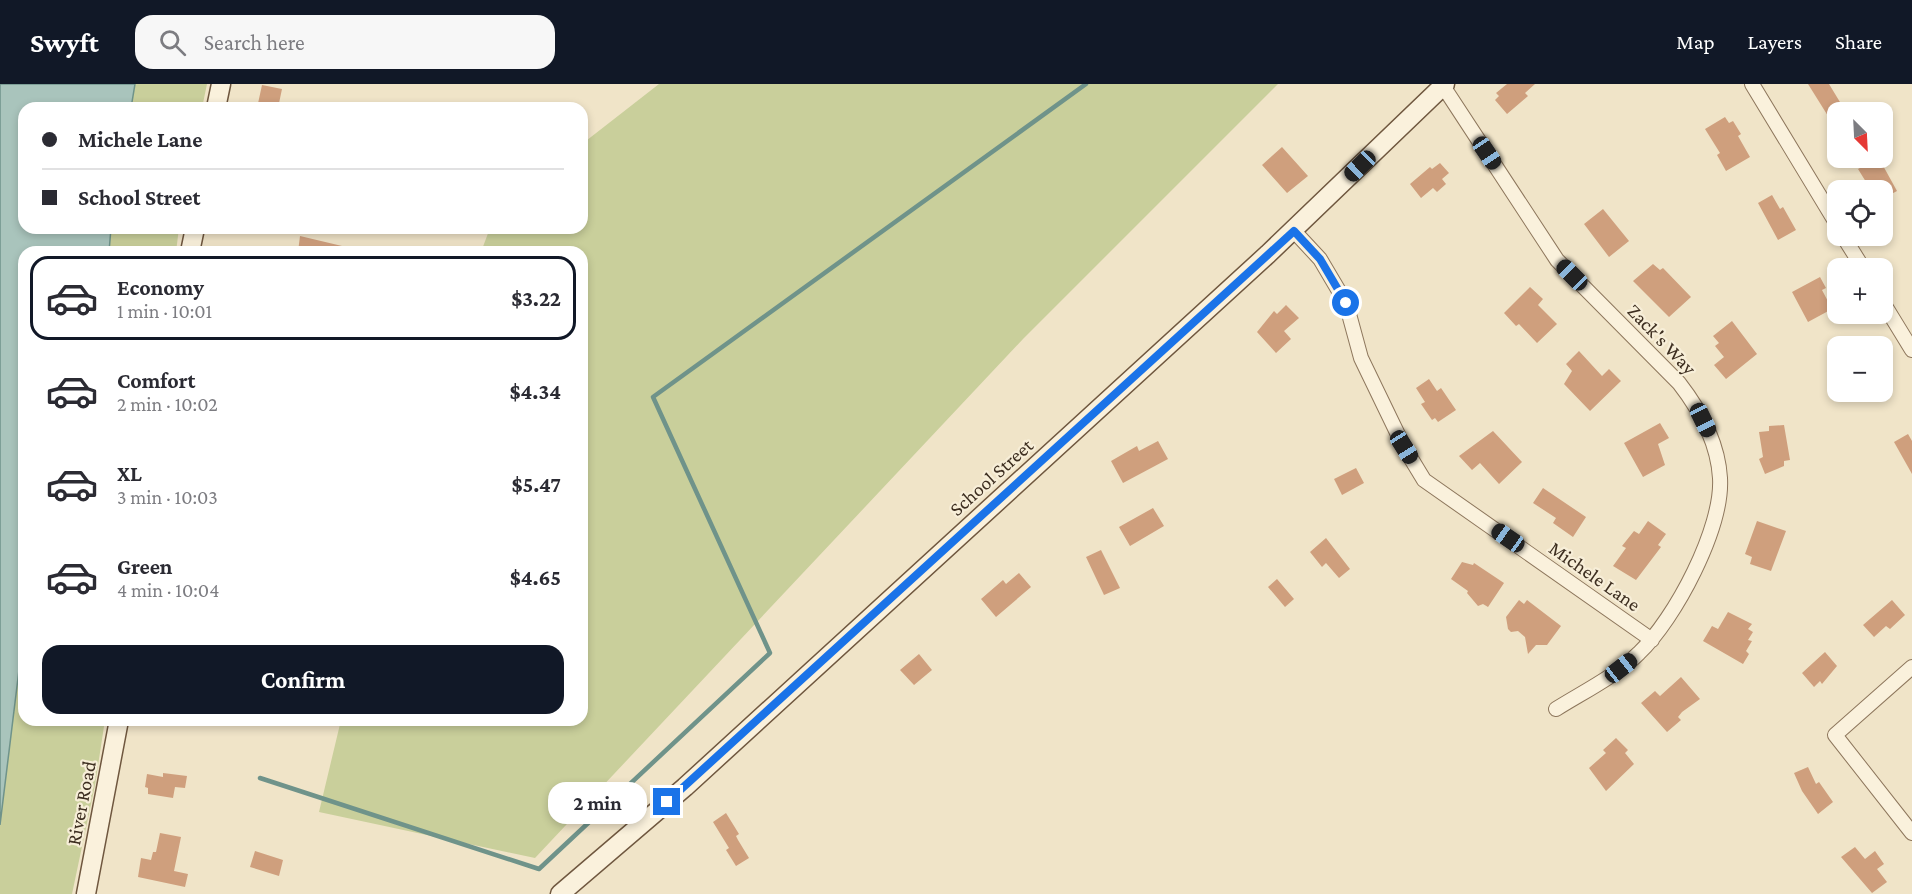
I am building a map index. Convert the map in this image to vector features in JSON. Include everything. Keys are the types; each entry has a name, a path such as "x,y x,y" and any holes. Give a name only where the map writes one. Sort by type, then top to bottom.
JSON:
{"street":[{"path":"217,102 221,84"},
{"path":"1752,84 1827,208"},
{"name":"School Street","path":"560,894 685,787 1294,231 1444,85"},
{"name":"Zack's Way","path":"1444,85 1557,260 1679,383 1696,405 1710,434 1720,479 1713,525 1671,617 1653,640 1621,668 1556,709"},
{"name":"Michele Lane","path":"1294,231 1320,259 1346,303 1361,358 1404,447 1424,480 1653,640"},
{"path":"1893,319 1912,350"},
{"path":"1912,667 1835,735 1912,833"},
{"name":"River Road","path":"86,894 118,726"}],"green space":[{"path":"135,84 207,84 203,102 132,102"},
{"path":"659,84 1278,84 1023,339 535,858 319,812 340,726 588,726 588,246 483,246 488,234 588,234 588,139"},
{"path":"110,234 178,234 177,246 110,246"},
{"path":"18,678 18,726 104,726 95,785 72,894 0,894 0,825"}],"water":[{"path":"0,84 135,84 132,102 18,102 18,234 110,234 110,246 18,246 18,678 0,825"}],"building":[{"path":"1507,84 1535,84 1525,93 1528,96 1507,114 1495,100 1499,96 1496,93"},
{"path":"1808,84 1829,84 1840,102 1827,102 1827,114"},
{"path":"262,85 282,89 279,102 258,102"},
{"path":"1725,117 1729,123 1733,121 1741,134 1738,136 1750,157 1726,171 1717,155 1720,153 1705,129"},
{"path":"1282,147 1308,176 1287,193 1262,165"},
{"path":"1440,163 1449,173 1442,179 1446,184 1437,192 1433,188 1421,198 1410,184 1430,167 1432,169"},
{"path":"1884,168 1891,180 1865,180 1858,169"},
{"path":"1772,195 1780,209 1783,207 1796,230 1778,240 1758,203"},
{"path":"1603,209 1629,241 1609,257 1584,224"},
{"path":"300,236 342,246 299,246"},
{"path":"1653,264 1660,270 1663,268 1691,297 1669,317 1633,281"},
{"path":"1820,277 1826,288 1822,290 1827,300 1827,312 1808,322 1792,292"},
{"path":"1530,287 1543,299 1538,305 1557,324 1537,343 1519,324 1516,326 1504,313"},
{"path":"1286,305 1299,318 1284,331 1291,339 1276,353 1257,332 1274,311 1277,314"},
{"path":"1732,321 1757,354 1726,379 1714,365 1724,357 1715,346 1719,343 1713,336"},
{"path":"1579,351 1602,376 1609,369 1621,381 1590,411 1564,384 1572,371 1566,364"},
{"path":"1429,379 1437,391 1441,388 1456,410 1438,422 1435,418 1432,420 1421,404 1425,402 1416,388"},
{"path":"1660,423 1669,438 1658,444 1665,465 1643,477 1624,443"},
{"path":"1784,425 1790,460 1784,461 1784,466 1765,474 1759,459 1763,457 1759,432 1769,431 1769,426"},
{"path":"1493,431 1522,462 1499,484 1480,463 1472,470 1459,456"},
{"path":"1908,434 1912,441 1912,474 1894,442"},
{"path":"1158,441 1168,459 1123,483 1111,461 1137,446 1139,451"},
{"path":"1356,468 1364,483 1342,495 1334,479"},
{"path":"1543,488 1586,517 1573,537 1553,523 1556,518 1533,503"},
{"path":"1153,508 1164,526 1130,546 1119,527"},
{"path":"1648,521 1666,534 1658,545 1661,547 1636,580 1613,566 1626,548 1622,546 1634,531 1639,534"},
{"path":"1757,521 1786,531 1771,571 1750,564 1752,557 1745,554"},
{"path":"1326,538 1350,569 1339,578 1326,563 1322,567 1310,552"},
{"path":"1101,550 1120,588 1104,595 1086,557"},
{"path":"1462,562 1473,565 1474,563 1504,583 1488,607 1483,604 1478,606 1467,593 1468,591 1451,579"},
{"path":"1019,573 1031,587 996,617 981,599 1003,580 1006,584"},
{"path":"1277,579 1294,599 1285,607 1268,587"},
{"path":"1519,600 1524,604 1527,600 1561,626 1547,645 1536,645 1528,654 1525,637 1518,631 1511,632 1508,629 1506,617"},
{"path":"1892,600 1905,615 1890,629 1886,626 1874,637 1863,625"},
{"path":"1728,612 1752,624 1748,629 1753,632 1748,640 1752,641 1746,651 1749,654 1743,664 1703,641 1712,626 1718,629"},
{"path":"1825,652 1837,666 1822,684 1820,681 1814,687 1802,673"},
{"path":"919,654 932,670 914,685 900,670"},
{"path":"1681,677 1700,699 1682,712 1678,717 1681,720 1667,732 1641,703 1655,691 1660,696"},
{"path":"1616,738 1628,750 1625,753 1634,764 1606,791 1589,768 1606,753 1603,750"},
{"path":"1808,767 1816,784 1819,782 1833,802 1818,814 1802,791 1794,773"},
{"path":"163,773 187,776 185,788 175,787 173,798 148,794 148,788 145,787 147,774 163,777"},
{"path":"726,813 739,834 736,836 749,858 736,866 726,850 729,848 713,822"},
{"path":"160,833 181,837 174,871 188,874 185,887 138,877 141,858 151,860 153,852 156,852"},
{"path":"1855,847 1865,859 1875,851 1884,864 1877,869 1887,882 1872,893 1841,857"},
{"path":"255,851 283,860 279,876 250,867"}],"waterway":[{"path":"260,778 539,869 770,653 653,397 1086,84"}],"route":[{"path":"667,802 1294,231 1320,259 1346,303"}]}
